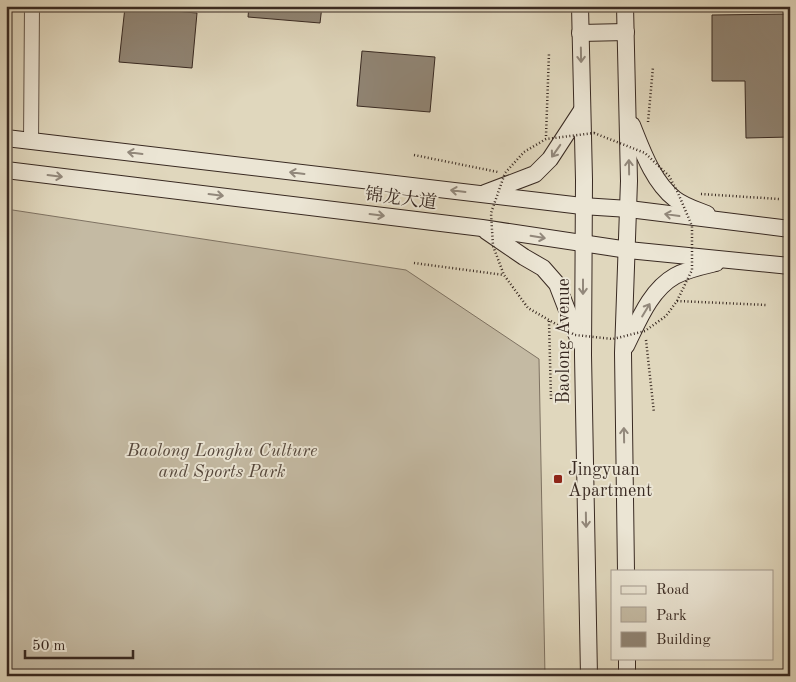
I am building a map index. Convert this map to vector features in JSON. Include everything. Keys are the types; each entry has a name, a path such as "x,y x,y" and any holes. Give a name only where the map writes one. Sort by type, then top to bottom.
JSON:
{"main road":[{"name":"Baolong Avenue","path":"580,6 584,180 582,206 583,355 589,676"},
{"path":"625,6 629,209 623,353 626,570"},
{"path":"580,33 626,32"},
{"path":"481,194 535,174 550,159 582,110"},
{"path":"628,115 639,142 663,188 676,200 723,221"},
{"name":"锦龙大道","path":"6,138 790,229"},
{"name":"锦龙大道","path":"6,170 482,228 628,250 790,266"},
{"path":"482,228 543,268 557,284 583,355"},
{"path":"623,353 646,309 660,288 674,276 693,268 728,260"},
{"path":"627,660 627,676"}],"street":[{"path":"31,141 32,6"}],"path":[{"path":"546,139 550,53"},
{"path":"648,124 654,66"},
{"path":"594,133 645,153 669,176 692,226 692,270 677,301 666,316 645,331 612,339 575,335 528,308 504,275 493,246 491,213 505,173 524,152 546,139 594,133"},
{"path":"645,153 646,144"},
{"path":"414,156 505,173"},
{"path":"678,193 687,194"},
{"path":"696,194 779,199"},
{"path":"414,263 504,275"},
{"path":"677,301 767,305"},
{"path":"549,321 551,399"},
{"path":"645,331 654,413"}],"green space":[{"name":"Baolong Longhu Culture and Sports Park","path":"6,209 406,270 539,359 545,676 6,676"}],"building":[{"path":"249,6 322,6 320,23 248,17"},
{"path":"125,7 197,13 192,68 119,62"},
{"path":"790,14 790,137 746,138 745,81 712,81 712,15"},
{"path":"362,51 435,57 430,112 357,106"}],"place":[{"name":"Jingyuan Apartment","path":"558,479"}]}
